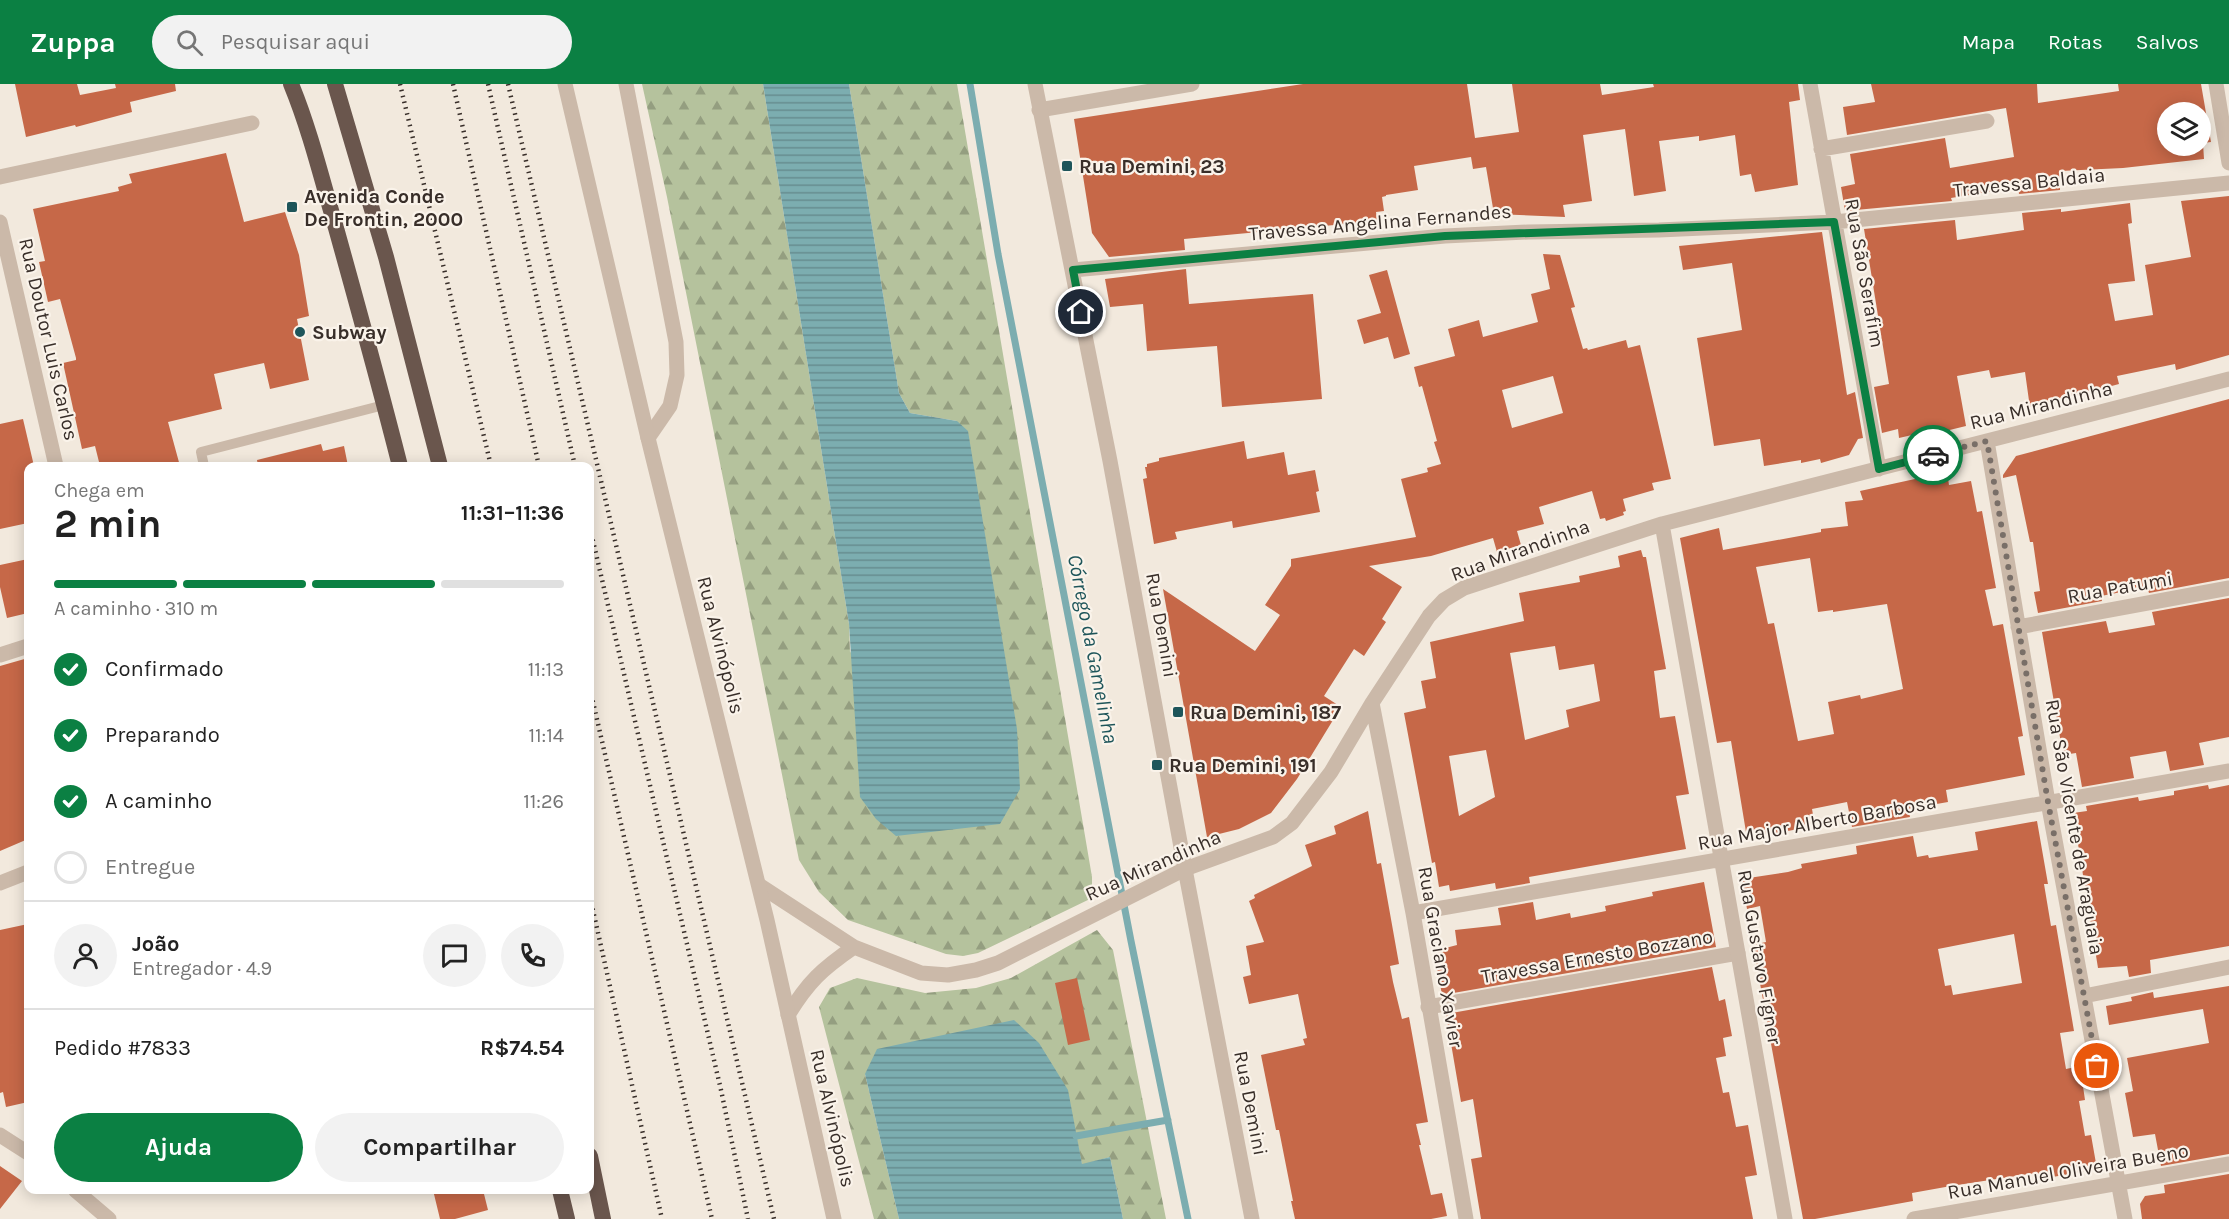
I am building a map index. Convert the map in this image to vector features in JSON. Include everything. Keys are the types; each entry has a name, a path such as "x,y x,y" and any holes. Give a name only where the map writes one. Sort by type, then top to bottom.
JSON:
{"highway":[{"path":"291,84 306,123 398,462"},
{"path":"335,84 386,256 439,462"},
{"path":"594,1175 603,1219"},
{"path":"562,1194 567,1219"}],"street":[{"name":"Rua Alvinópolis","path":"565,84 648,438 759,885 834,1219"},
{"path":"626,84 676,342 677,375 670,406 648,438"},
{"name":"Rua Demini","path":"1035,84 1110,461 1252,1219"},
{"path":"1040,110 1192,84"},
{"name":"Rua São Serafim","path":"1810,84 1879,469"},
{"path":"2216,84 2229,163"},
{"path":"1821,148 1987,121"},
{"path":"0,177 252,123"},
{"name":"Travessa Baldaia","path":"1834,222 2229,183"},
{"name":"Rua Doutor Luis Carlos","path":"0,222 55,462"},
{"name":"Travessa Angelina Fernandes","path":"1073,270 1445,236 1834,222"},
{"name":"Rua Mirandinha","path":"759,885 854,947 921,973 948,975 998,963 1185,869 1273,837 1292,823 1331,772 1372,703 1429,616 1444,600 1464,588 1662,524 2229,379"},
{"name":"Rua São Vicente de Araguaia","path":"1987,441 2048,802 2125,1219"},
{"name":"Rua Gustavo Figner","path":"1662,524 1785,1219"},
{"name":"Rua Patumi","path":"2018,627 2229,588"},
{"path":"0,655 24,647"},
{"name":"Rua Graciano Xavier","path":"1372,703 1413,913 1466,1219"},
{"name":"Rua Major Alberto Barbosa","path":"1413,913 2229,771"},
{"path":"0,883 24,874"},
{"path":"788,1015 818,974 854,947"},
{"name":"Travessa Ernesto Bozzano","path":"1428,1007 1738,953"},
{"path":"2084,996 2229,967"},
{"path":"0,1135 24,1150"},
{"name":"Rua Manuel Oliveira Bueno","path":"1914,1219 2229,1164"},
{"path":"80,1194 109,1219"}],"lane":[{"path":"203,462 201,452 384,405"}],"green space":[{"path":"642,84 763,84 849,624 850,653 957,421 910,413 899,393 849,84 957,84 1092,877 1092,898 978,953 963,956 946,954 848,920 819,892 799,860 667,197"},
{"path":"1097,930 1113,950 1166,1219 1123,1219 1110,1157 1082,1165 1076,1136 865,1074 899,1219 874,1219 819,1007 830,988 857,978 925,993 976,988 1011,978"}],"water":[{"path":"763,84 849,84 899,393 910,413 957,421 968,431 1017,729 1020,789 1000,824 896,836 876,819 860,797 849,624"},
{"path":"1014,1020 1039,1043 1068,1090 1082,1164 1110,1157 1123,1219 899,1219 865,1074 877,1049"}],"building":[{"path":"15,84 77,84 80,95 116,88 115,84 175,84 176,91 130,102 132,112 26,137"},
{"path":"1303,84 1467,84 1475,138 1519,132 1512,84 1600,84 1602,95 1654,87 1653,84 1798,84 1800,100 1789,102 1798,185 1755,192 1751,174 1740,176 1735,135 1699,141 1699,136 1659,141 1666,191 1634,196 1625,129 1583,135 1592,201 1563,205 1565,217 1494,214 1486,167 1473,169 1471,157 1414,166 1418,190 1382,197 1384,211 1376,212 1377,221 1184,239 1185,250 1109,257 1092,233 1074,119"},
{"path":"1871,84 2037,84 2038,103 2119,91 2118,84 2201,84 2204,102 2157,102 2157,156 2204,156 2204,159 2123,168 2060,171 2060,190 2019,194 2018,187 1951,198 1952,201 1845,211 1841,187 1855,184 1850,154 1945,138 1950,168 2014,157 2006,108 1847,135 1843,107 1875,102"},
{"path":"226,153 244,222 285,212 299,255 309,316 297,319 309,380 270,389 264,363 214,374 222,409 168,422 179,462 99,462 95,446 82,449 63,363 76,360 76,358 60,299 48,302 39,262 45,261 33,209 119,191 118,187 132,183 129,174"},
{"path":"2229,196 2229,355 2176,370 2175,364 2117,376 2119,384 2030,408 2025,372 1991,378 1989,370 1957,376 1966,426 1925,436 1925,432 1899,438 1898,429 1882,433 1874,387 1889,384 1864,229 1955,220 1957,240 2024,230 2022,213 2061,209 2061,212 2130,203 2132,223 2128,224 2135,281 2108,284 2115,321 2153,315 2145,265 2191,257 2181,201"},
{"path":"1822,232 1847,395 1855,392 1863,438 1858,439 1849,455 1821,463 1820,459 1801,463 1801,460 1764,466 1760,439 1714,446 1697,338 1742,330 1732,263 1683,270 1679,246"},
{"path":"1543,254 1560,255 1575,307 1571,308 1583,349 1588,350 1626,340 1628,348 1640,345 1671,479 1652,483 1654,490 1623,499 1626,511 1623,512 1624,515 1606,521 1605,518 1600,519 1592,491 1539,507 1544,524 1517,531 1521,545 1497,552 1493,538 1431,556 1369,566 1402,587 1382,619 1386,622 1364,656 1354,649 1324,696 1341,707 1297,779 1271,813 1239,829 1207,837 1163,589 1255,651 1280,615 1265,605 1291,566 1291,559 1416,537 1401,479 1428,472 1427,468 1441,464 1422,386 1419,387 1414,367 1455,356 1448,329 1479,320 1483,337 1538,322 1531,294 1550,289","holes":["1553,376 1563,413 1512,428 1502,390"]},
{"path":"1186,269 1189,304 1313,294 1322,399 1222,407 1217,346 1147,351 1143,304 1110,307 1105,279"},
{"path":"1387,270 1410,354 1394,359 1388,337 1364,344 1357,320 1381,313 1369,275"},
{"path":"2229,399 2229,578 2149,593 2147,587 2101,596 2102,601 2038,613 2034,592 2040,591 2033,542 2030,542 2016,475 2003,478 2016,456"},
{"path":"23,419 33,462 24,462 24,524 0,529 0,424"},
{"path":"1244,441 1247,459 1284,452 1288,475 1315,470 1320,512 1233,528 1232,521 1175,532 1177,539 1154,544 1143,479 1147,478 1145,467 1147,464 1159,461 1159,458"},
{"path":"321,444 323,451 344,446 347,462 257,462 257,460"},
{"path":"1947,472 1949,485 1971,481 1977,512 1982,511 1996,588 1985,590 1993,626 2003,624 2023,736 2018,737 2025,775 1946,790 1948,802 1908,809 1910,817 1852,827 1847,802 1812,809 1815,826 1761,836 1760,830 1746,832 1731,741 1717,743 1680,538 1719,528 1723,550 1821,532 1821,529 1848,526 1845,502 1863,500 1860,491","holes":["1810,558 1818,612 1887,604 1903,689 1861,699 1860,695 1828,702 1834,734 1798,741 1774,623 1768,624 1756,567"]},
{"path":"1641,550 1643,557 1646,557 1666,669 1654,671 1660,718 1675,716 1689,794 1676,796 1686,849 1529,877 1530,883 1496,889 1495,883 1450,891 1449,885 1439,887 1435,862 1432,863 1404,713 1426,708 1421,681 1436,678 1430,642 1524,621 1519,593 1580,582 1579,576 1620,567 1618,556","holes":["1555,646 1559,670 1594,664 1600,701 1566,710 1569,727 1525,740 1510,653","1486,750 1495,797 1459,816 1449,756"]},
{"path":"24,560 24,614 7,618 0,587 0,565"},
{"path":"2229,598 2229,737 2199,743 2204,765 2170,771 2166,751 2130,757 2134,778 2082,787 2076,753 2063,755 2042,632 2106,621 2109,633 2155,625 2152,612"},
{"path":"24,659 24,841 0,851 0,666"},
{"path":"2208,785 2209,789 2229,785 2229,946 2150,960 2151,973 2129,977 2127,966 2098,968 2073,813 2087,811 2086,806 2138,797 2139,801 2174,795 2174,791"},
{"path":"1368,811 1377,864 1381,863 1399,964 1390,966 1393,982 1402,1019 1409,1017 1428,1122 1416,1124 1421,1145 1419,1145 1431,1195 1442,1193 1447,1216 1431,1219 1295,1219 1279,1130 1276,1130 1261,1055 1305,1045 1303,1039 1307,1038 1298,994 1249,1004 1243,977 1251,975 1246,946 1264,942 1249,901 1255,898 1254,895 1312,866 1305,845 1336,834 1334,826"},
{"path":"2037,821 2048,884 2044,884 2051,926 2056,925 2074,1031 2060,1033 2066,1069 2080,1066 2085,1100 2079,1101 2085,1136 2091,1135 2097,1169 2036,1180 2035,1173 1951,1186 1912,1193 1913,1201 1815,1219 1803,1219 1753,945 1766,942 1760,906 1747,909 1742,879 1788,872 1802,868 1801,864 1857,854 1856,846 1913,836 1917,857 1928,855 1929,858 1978,850 1975,832","holes":["2014,934 2022,983 1953,995 1951,985 1945,986 1938,949"]},
{"path":"1704,882 1716,947 1442,995 1434,951 1457,945 1455,930 1501,925 1498,908 1533,902 1536,920 1570,913 1571,918 1606,911 1605,906 1653,896 1652,892"},
{"path":"24,925 24,1103 6,1107 3,1092 0,1093 0,930"},
{"path":"1712,967 1719,1001 1725,999 1732,1036 1723,1038 1726,1056 1716,1058 1723,1093 1729,1092 1736,1127 1748,1125 1757,1175 1745,1177 1753,1219 1481,1219 1471,1159 1482,1157 1473,1099 1461,1102 1446,1014"},
{"path":"1077,978 1090,1040 1068,1045 1055,983"},
{"path":"2229,986 2229,1154 2161,1166 2155,1134 2133,1137 2125,1093 2133,1091 2127,1058 2209,1043 2203,1009 2109,1025 2106,1006 2132,1001 2131,997 2153,992 2154,998"},
{"path":"0,1166 22,1181 0,1209"},
{"path":"2229,1174 2229,1219 2142,1219 2140,1204 2145,1196 2165,1193 2164,1185"},
{"path":"434,1194 484,1194 488,1210 455,1219 440,1219"}],"waterway":[{"name":"Córrego da Gamelinha","path":"970,84 998,254 1131,941 1188,1219"},
{"path":"1076,1136 1168,1120"}],"railway":[{"path":"400,84 490,462"},
{"path":"453,84 538,462"},
{"path":"488,84 574,462"},
{"path":"508,84 774,1219"},
{"path":"594,545 721,1090 748,1219"},
{"path":"594,706 712,1219"},
{"path":"594,915 662,1219"}],"way so far":[{"path":"1933,455 1987,441 2048,802 2097,1066"}],"place":[{"name":"Rua Demini, 23","path":"1067,166"},
{"name":"Avenida Conde De Frontin, 2000","path":"292,207"},
{"name":"Subway","path":"300,332"},
{"name":"Rua Demini, 187","path":"1178,712"},
{"name":"Rua Demini, 191","path":"1157,765"}],"route":[{"path":"1081,312 1073,270 1445,236 1834,222 1879,469 1933,455"}]}
